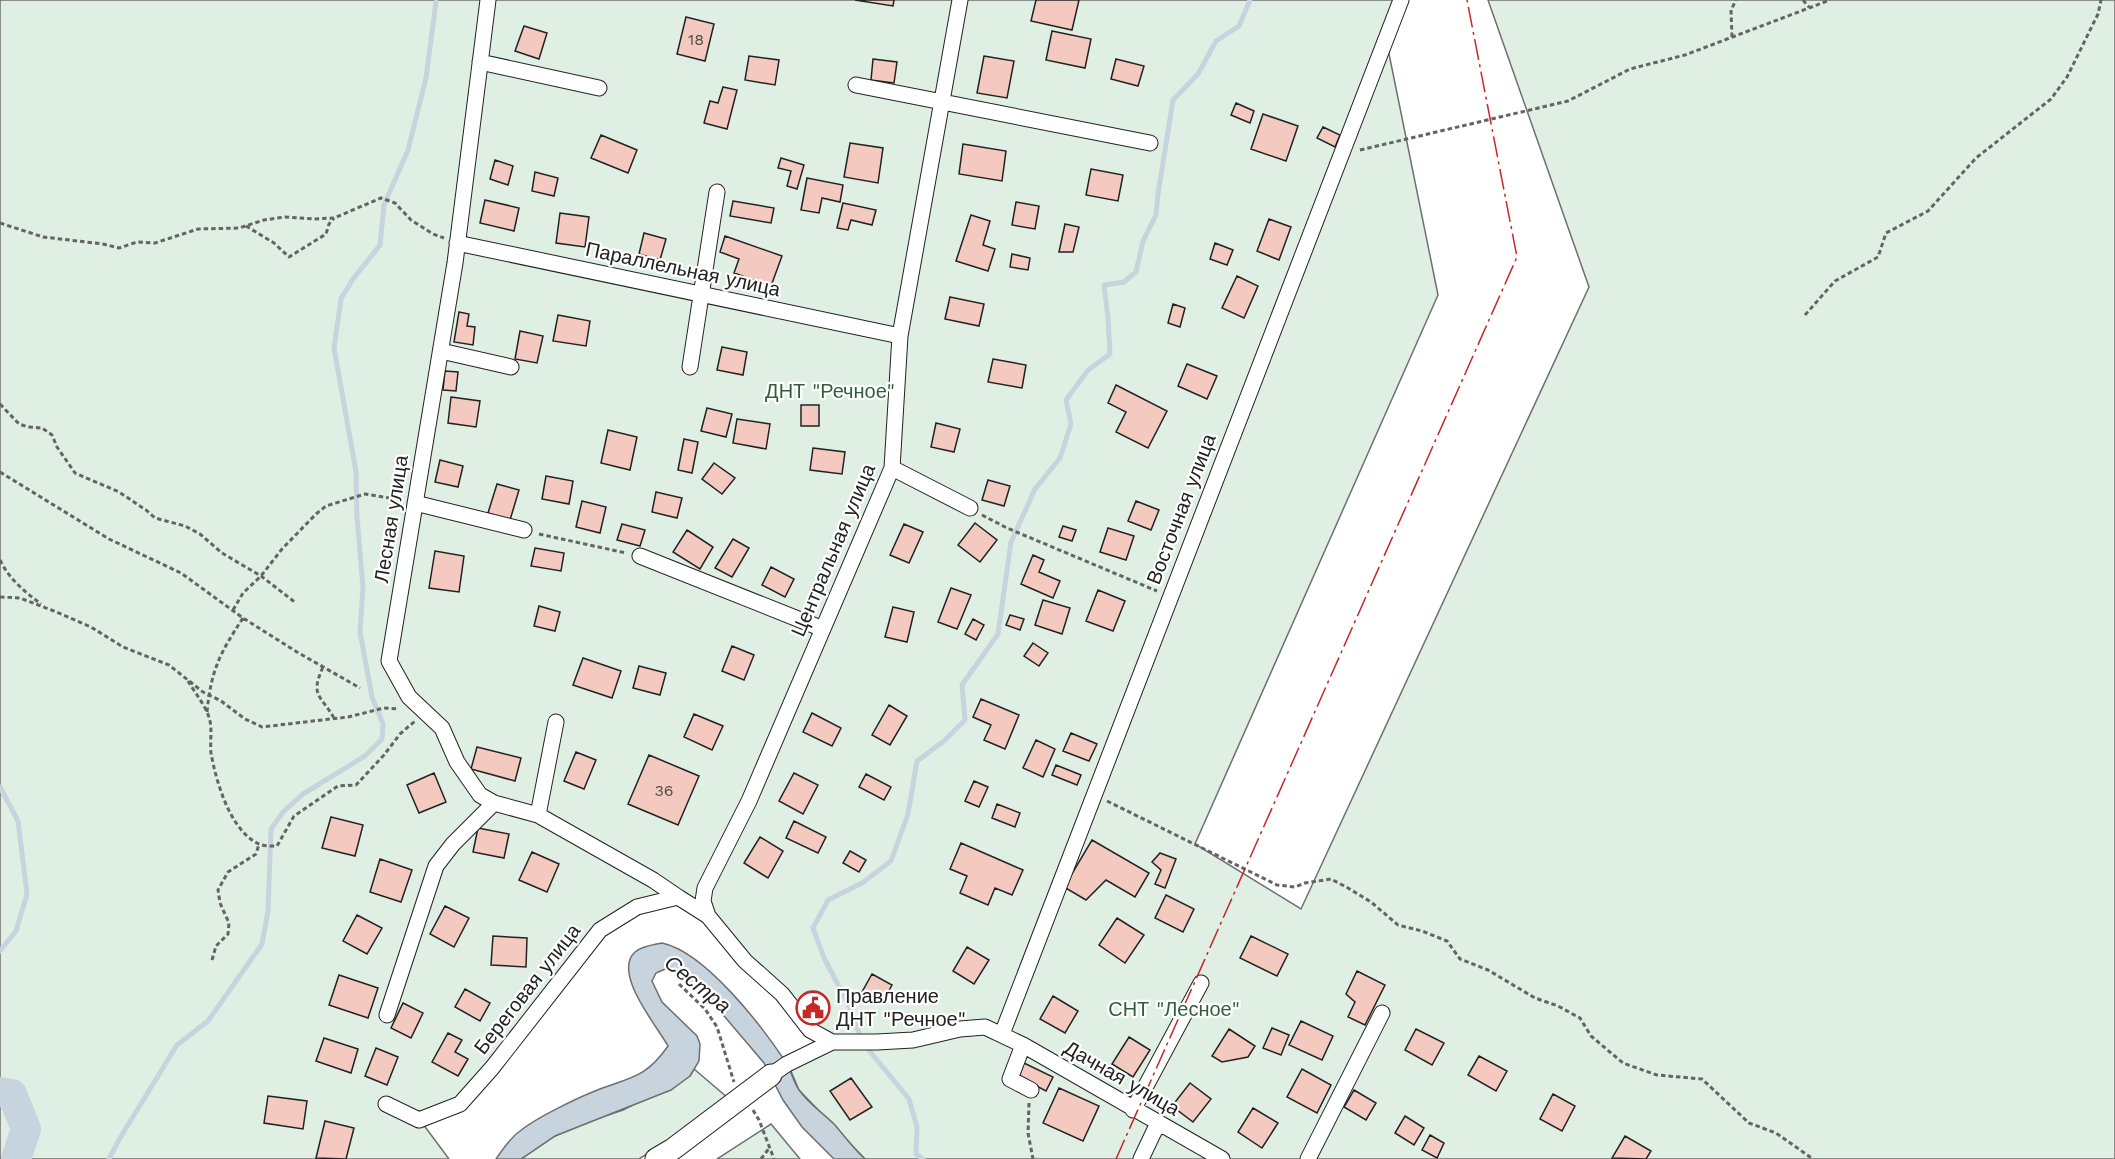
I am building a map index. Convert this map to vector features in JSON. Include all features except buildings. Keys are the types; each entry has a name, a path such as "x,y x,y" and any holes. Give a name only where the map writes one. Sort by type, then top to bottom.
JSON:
{"street":[{"name":"Лесная улица","path":"488,0 458,243 389,661 409,697 442,728 457,762 480,795 494,803 538,815 653,880 678,897"},
{"name":"Центральная улица","path":"708,916 703,901 705,888 748,801 892,468 900,336 960,0"},
{"name":"Восточная улица","path":"1002,1034 1401,0"},
{"path":"480,62 598,88"},
{"path":"856,86 1150,143"},
{"path":"690,367 717,192"},
{"name":"Параллельная улица","path":"458,243 900,336"},
{"path":"441,351 511,367"},
{"path":"892,468 970,508"},
{"path":"415,503 524,530"},
{"path":"640,556 823,629"},
{"path":"538,815 556,722"},
{"path":"387,1015 436,866 453,844 494,803"},
{"path":"678,897 708,916 745,961 782,994 810,1029 832,1042"},
{"name":"Береговая улица","path":"386,1104 419,1120 460,1104 492,1068 600,930 637,907 678,897"},
{"path":"1133,1110 1201,983"},
{"path":"1308,1159 1382,1013"},
{"name":"Дачная улица","path":"832,1042 913,1040 960,1029 985,1027 1023,1045 1222,1159"},
{"path":"656,1159 673,1149 779,1069 832,1042"},
{"path":"1023,1045 1010,1079 1030,1090"},
{"path":"1141,1159 1158,1123"}],"path":[{"path":"1732,37 1731,10 1736,0"},
{"path":"1803,0 1809,7"},
{"path":"1341,154 1568,101 1630,69 1686,55 1830,0"},
{"path":"1805,315 1835,281 1878,258 1886,233 1928,211 1976,158 2051,99 2073,67 2098,14 2100,0"},
{"path":"0,223 43,237 119,248 137,242 155,243 198,229 239,228 264,220 285,217 334,218 381,198 395,203 411,220 426,229 458,243"},
{"path":"246,226 274,243 289,257 326,234 334,218"},
{"path":"0,404 19,424 42,428 52,435 57,447 75,473 119,492 155,518 185,526 200,534 222,553 261,576 296,603"},
{"path":"0,472 109,538 181,573 243,618 360,688"},
{"path":"233,610 243,593 261,576 282,549 326,506 365,494 415,503"},
{"path":"970,508 1007,528 1170,597"},
{"path":"524,530 640,556"},
{"path":"0,560 3,568 19,588 45,607"},
{"path":"0,597 20,598 45,607 91,627 123,647 169,665 245,719 262,727 334,718 384,708 423,710"},
{"path":"207,713 216,662 243,618"},
{"path":"323,667 316,682 316,692 334,718"},
{"path":"187,679 210,721 212,755 218,788 240,828 259,844 266,845 277,846 294,816 338,786 356,785 423,710"},
{"path":"1094,795 1277,885 1295,887 1331,879 1371,902 1398,925 1447,941 1460,959 1488,970 1535,998 1558,1006 1580,1018 1591,1036 1623,1063 1657,1075 1702,1079 1749,1123 1776,1133 1813,1159"},
{"path":"212,960 216,946 228,934 230,923 220,903 218,890 228,872 256,854 259,844"},
{"path":"679,984 705,1009 717,1027 733,1079 759,1120 774,1159"},
{"path":"1028,1116 1028,1133 1033,1159"},
{"path":"761,1159 770,1147"}],"green space":[{"path":"0,0 1401,0 1386,39 1438,295 1195,844 1301,909 1589,287 1488,0 2115,0 2115,1159 865,1159 799,1090 790,1069 837,1042 810,1030 682,900 637,907 600,930 460,1104 420,1120 449,1159 0,1159"},
{"path":"694,1069 728,1098 670,1140 639,1159 521,1159 555,1136 623,1110 690,1076"},
{"path":"771,1124 800,1159 717,1159"}],"water":[{"path":"662,943 679,949 696,960 731,992 775,1046 803,1095 835,1125 865,1159 834,1159 802,1127 783,1100 764,1063 719,1010 670,967 656,973 652,981 662,1002 697,1036 700,1044 699,1061 690,1076 671,1090 555,1136 521,1159 496,1159 513,1137 536,1120 587,1094 636,1076 660,1057 668,1046 632,986 629,961 638,950"}],"waterway":[{"path":"923,1159 916,1154 917,1127 909,1099 863,1043 848,1004 824,958 813,928 828,900 862,883 891,861 908,814 917,761 944,741 965,720 962,685 998,634 1011,542 1035,489 1060,458 1071,424 1066,400 1088,370 1110,354 1104,285 1124,282 1136,272 1143,241 1156,215 1173,100 1198,74 1216,41 1239,26 1250,0"},
{"path":"109,1159 177,1045 208,1021 262,944 268,911 271,829 283,812 303,794 365,756 382,739 383,724 372,697 360,632 363,587 356,472 334,348 341,299 353,279 380,245 384,205 408,150 426,78 436,2"},
{"path":"0,787 18,821 27,894 16,931 0,951"},
{"name":"Сестра","path":"0,1092 12,1094 26,1129 16,1159"}],"power":[{"path":"1116,1159 1517,257 1467,0"}],"place":[{"name":"Правление ДНТ \"Речное\"","path":"813,1008"}],"park label":[{"name":"ДНТ \"Речное\"","path":"830,391"},
{"name":"СНТ \"Лесное\"","path":"1174,1009"}]}
